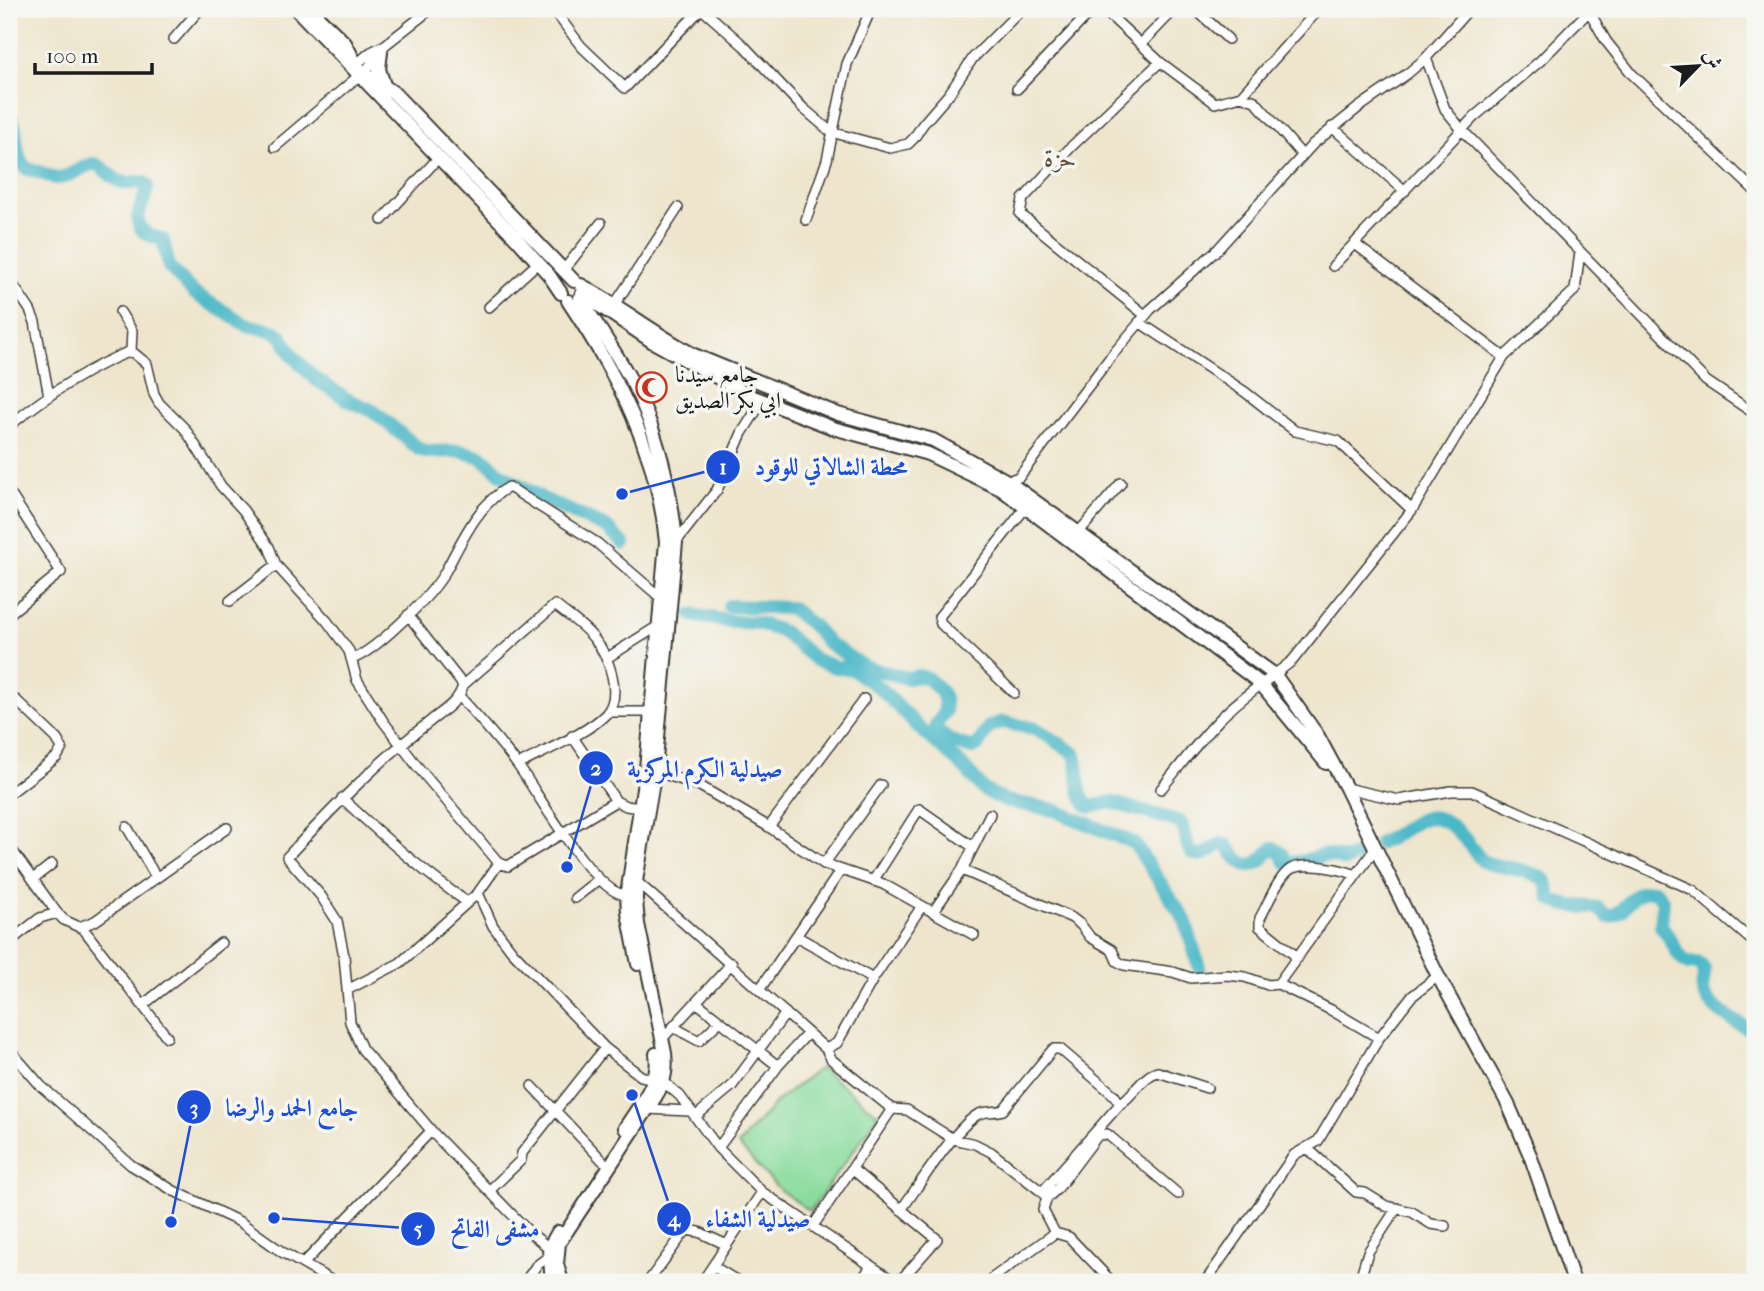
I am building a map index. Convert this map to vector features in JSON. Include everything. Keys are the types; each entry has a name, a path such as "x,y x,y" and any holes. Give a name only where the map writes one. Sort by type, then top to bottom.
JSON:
{"main road":[{"path":"296,9 327,33"},
{"path":"310,9 357,69 439,157 539,262 574,292 682,360 763,400 833,428 928,454 1012,487 1026,507 1260,683 1346,788"},
{"path":"383,49 379,69 385,85"},
{"path":"357,69 385,85 563,271 628,402 647,448 663,512 666,542 651,712 651,770 640,808 631,886 630,930 655,1046 659,1081 603,1161 548,1252 552,1282"},
{"path":"574,292 615,304 694,355 838,414 933,440 1012,487 1275,675 1318,736 1438,976 1508,1104 1530,1155 1574,1282"},
{"path":"562,1282 557,1264 559,1243 648,1109 666,1063 631,886 651,770 676,542 673,512 645,409 574,292"}],"street":[{"path":"174,39 200,9"},
{"path":"275,147 357,69 431,9"},
{"path":"553,9 581,46 625,88 701,9 744,46 803,108 831,132 890,148 908,144 949,94 973,58 1022,9"},
{"path":"806,220 827,160 847,64 871,9"},
{"path":"1017,89 1093,9"},
{"path":"1103,9 1160,62 1215,103 1241,96 1319,9"},
{"path":"1141,44 1175,9"},
{"path":"1195,9 1228,39"},
{"path":"1012,487 1142,319 1218,250 1302,155 1332,127 1426,58 1469,9"},
{"path":"1333,266 1462,130 1540,61 1589,9 1606,41 1632,74 1755,191"},
{"path":"1426,58 1445,108 1462,130 1706,381 1755,414"},
{"path":"1160,62 1071,147 1024,199 1020,214 1142,319 1295,431 1338,441 1412,510"},
{"path":"1241,96 1255,102 1302,155"},
{"path":"1332,127 1405,191"},
{"path":"382,220 439,157"},
{"path":"615,304 678,208"},
{"path":"563,271 601,223"},
{"path":"1354,244 1504,357"},
{"path":"1161,789 1217,721 1260,683 1293,660 1412,510 1504,357 1575,290 1580,252"},
{"path":"489,307 539,262"},
{"path":"9,279 35,322 49,396"},
{"path":"120,312 132,331 131,351"},
{"path":"9,426 87,372 131,351"},
{"path":"131,351 147,364 151,385 159,403 185,429 220,486 243,510 269,547 276,565 327,621 349,651 357,680 400,744 499,863 508,866 616,801"},
{"path":"676,542 717,490 742,433 763,400"},
{"path":"1078,533 1121,483"},
{"path":"352,659 366,652 433,589 461,542 497,494 509,487 597,543 661,598"},
{"path":"9,492 61,572 9,614"},
{"path":"1014,693 941,624 939,617 1026,507"},
{"path":"230,601 276,565"},
{"path":"518,765 572,736 608,712 612,705 613,687 607,658 594,637 555,605 463,685 460,697 400,744 342,798 287,857 321,896 337,921 344,956 350,1022 362,1049 431,1131 548,1252 525,1282"},
{"path":"408,615 463,685"},
{"path":"607,658 658,626"},
{"path":"460,697 518,765 562,832 598,879 614,892 631,886 732,963 827,1049 832,1060 892,1109 907,1110 953,1139 975,1144 991,1152 1044,1195"},
{"path":"9,794 57,757 62,748 56,738 16,699"},
{"path":"769,827 864,699"},
{"path":"608,712 651,712"},
{"path":"572,736 616,801 640,808"},
{"path":"651,770 699,786 769,827 824,864 873,881 974,935"},
{"path":"824,864 881,785"},
{"path":"1346,788 1399,800 1451,791 1472,791 1693,890 1750,939 1755,929"},
{"path":"342,798 420,868 467,902"},
{"path":"873,881 919,809 973,847"},
{"path":"933,912 962,870 990,814"},
{"path":"127,827 156,877"},
{"path":"82,927 95,921 227,828"},
{"path":"9,846 57,913 64,920 82,927 167,1037"},
{"path":"1278,984 1375,849"},
{"path":"347,990 400,963 478,893 499,863"},
{"path":"33,879 52,864"},
{"path":"1297,957 1261,927 1260,918 1286,873 1293,867 1339,867 1356,875"},
{"path":"760,989 841,870"},
{"path":"962,870 1072,918 1090,937 1112,950 1117,961 1124,965 1173,971 1191,978 1227,975 1245,977 1268,985 1278,984 1379,1038"},
{"path":"575,898 598,879"},
{"path":"478,893 493,926 512,951 605,1048 641,1076 659,1081 680,1096 718,1148 762,1192 897,1282 937,1239 852,1169"},
{"path":"827,1049 837,1043 873,979 922,906"},
{"path":"9,942 40,918 57,913"},
{"path":"796,936 873,979"},
{"path":"143,1005 221,943"},
{"path":"662,1039 675,1028 732,963"},
{"path":"1205,1282 1294,1155 1318,1141 1379,1038 1411,997 1438,976"},
{"path":"696,1002 778,1066"},
{"path":"648,1109 692,1114 732,1086 760,1052 786,1013"},
{"path":"675,1028 699,1041 720,1021"},
{"path":"718,1148 778,1066 808,1033"},
{"path":"489,1191 521,1160 522,1153 605,1048"},
{"path":"9,1049 41,1086 131,1165 174,1191 240,1222 334,1282"},
{"path":"901,1209 953,1139 974,1116 1003,1110 1053,1049 1060,1049 1114,1096 1119,1104"},
{"path":"1112,1282 1069,1237 1055,1233 1043,1210 1044,1195 1119,1104 1151,1074 1158,1072 1206,1088"},
{"path":"532,1086 603,1161"},
{"path":"813,1226 892,1109"},
{"path":"303,1264 431,1131"},
{"path":"1044,1195 1058,1188 1102,1133 1107,1134 1178,1194"},
{"path":"1307,1148 1356,1192 1386,1206 1412,1212 1431,1224 1445,1226"},
{"path":"702,1282 762,1192"},
{"path":"1359,1282 1368,1252 1397,1208"},
{"path":"648,1282 686,1230 699,1232 727,1245"},
{"path":"986,1282 1055,1233"},
{"path":"713,1266 739,1282"},
{"path":"861,1282 871,1266"}],"green space":[{"path":"820,1068 879,1115 810,1211 780,1190 738,1145 777,1101"}],"waterway":[{"path":"9,116 15,129 19,156 27,169 58,178 94,164 120,182 143,182 147,186 138,217 139,223 147,234 163,240 169,267 194,293 246,325 274,331 281,336 293,356 314,378 348,400 373,411 419,449 428,452 460,451 482,457 501,474 545,500 606,527 624,544"},
{"path":"729,606 791,608 828,643 865,667 907,678 927,678 940,690 944,698 945,711 936,725 937,731 951,741 972,748 977,746 989,727 1002,722 1037,729 1074,753 1081,795 1090,807 1111,802 1180,822 1188,848 1195,854 1205,853 1222,844 1227,845 1240,862 1249,865 1260,861 1273,848 1282,853 1286,862 1327,855 1345,860 1363,853"},
{"path":"692,615 758,623 783,632 816,660 835,667 852,669 881,689 919,728 961,764 984,790 1006,801 1054,810 1134,843 1185,920 1199,967"},
{"path":"1380,843 1412,824 1431,817 1451,825 1484,862 1524,871 1546,881 1551,899 1563,904 1598,908 1608,917 1621,911 1639,893 1656,891 1663,901 1661,926 1684,960 1688,964 1699,964 1704,969 1703,988 1706,997 1725,1015 1755,1033"}],"place":[{"name":"جامع سيدنا ابي بكر الصديق","path":"652,387"},
{"name":"محطة الشالاتي للوقود","path":"622,494"},
{"name":"صيدلية الكرم المركزية","path":"567,867"},
{"name":"صيدلية الشفاء","path":"632,1095"},
{"name":"مشفى الفاتح","path":"274,1218"},
{"name":"جامع الحمد والرضا","path":"171,1222"}],"district":[{"name":"حزة","path":"1060,158"}]}
